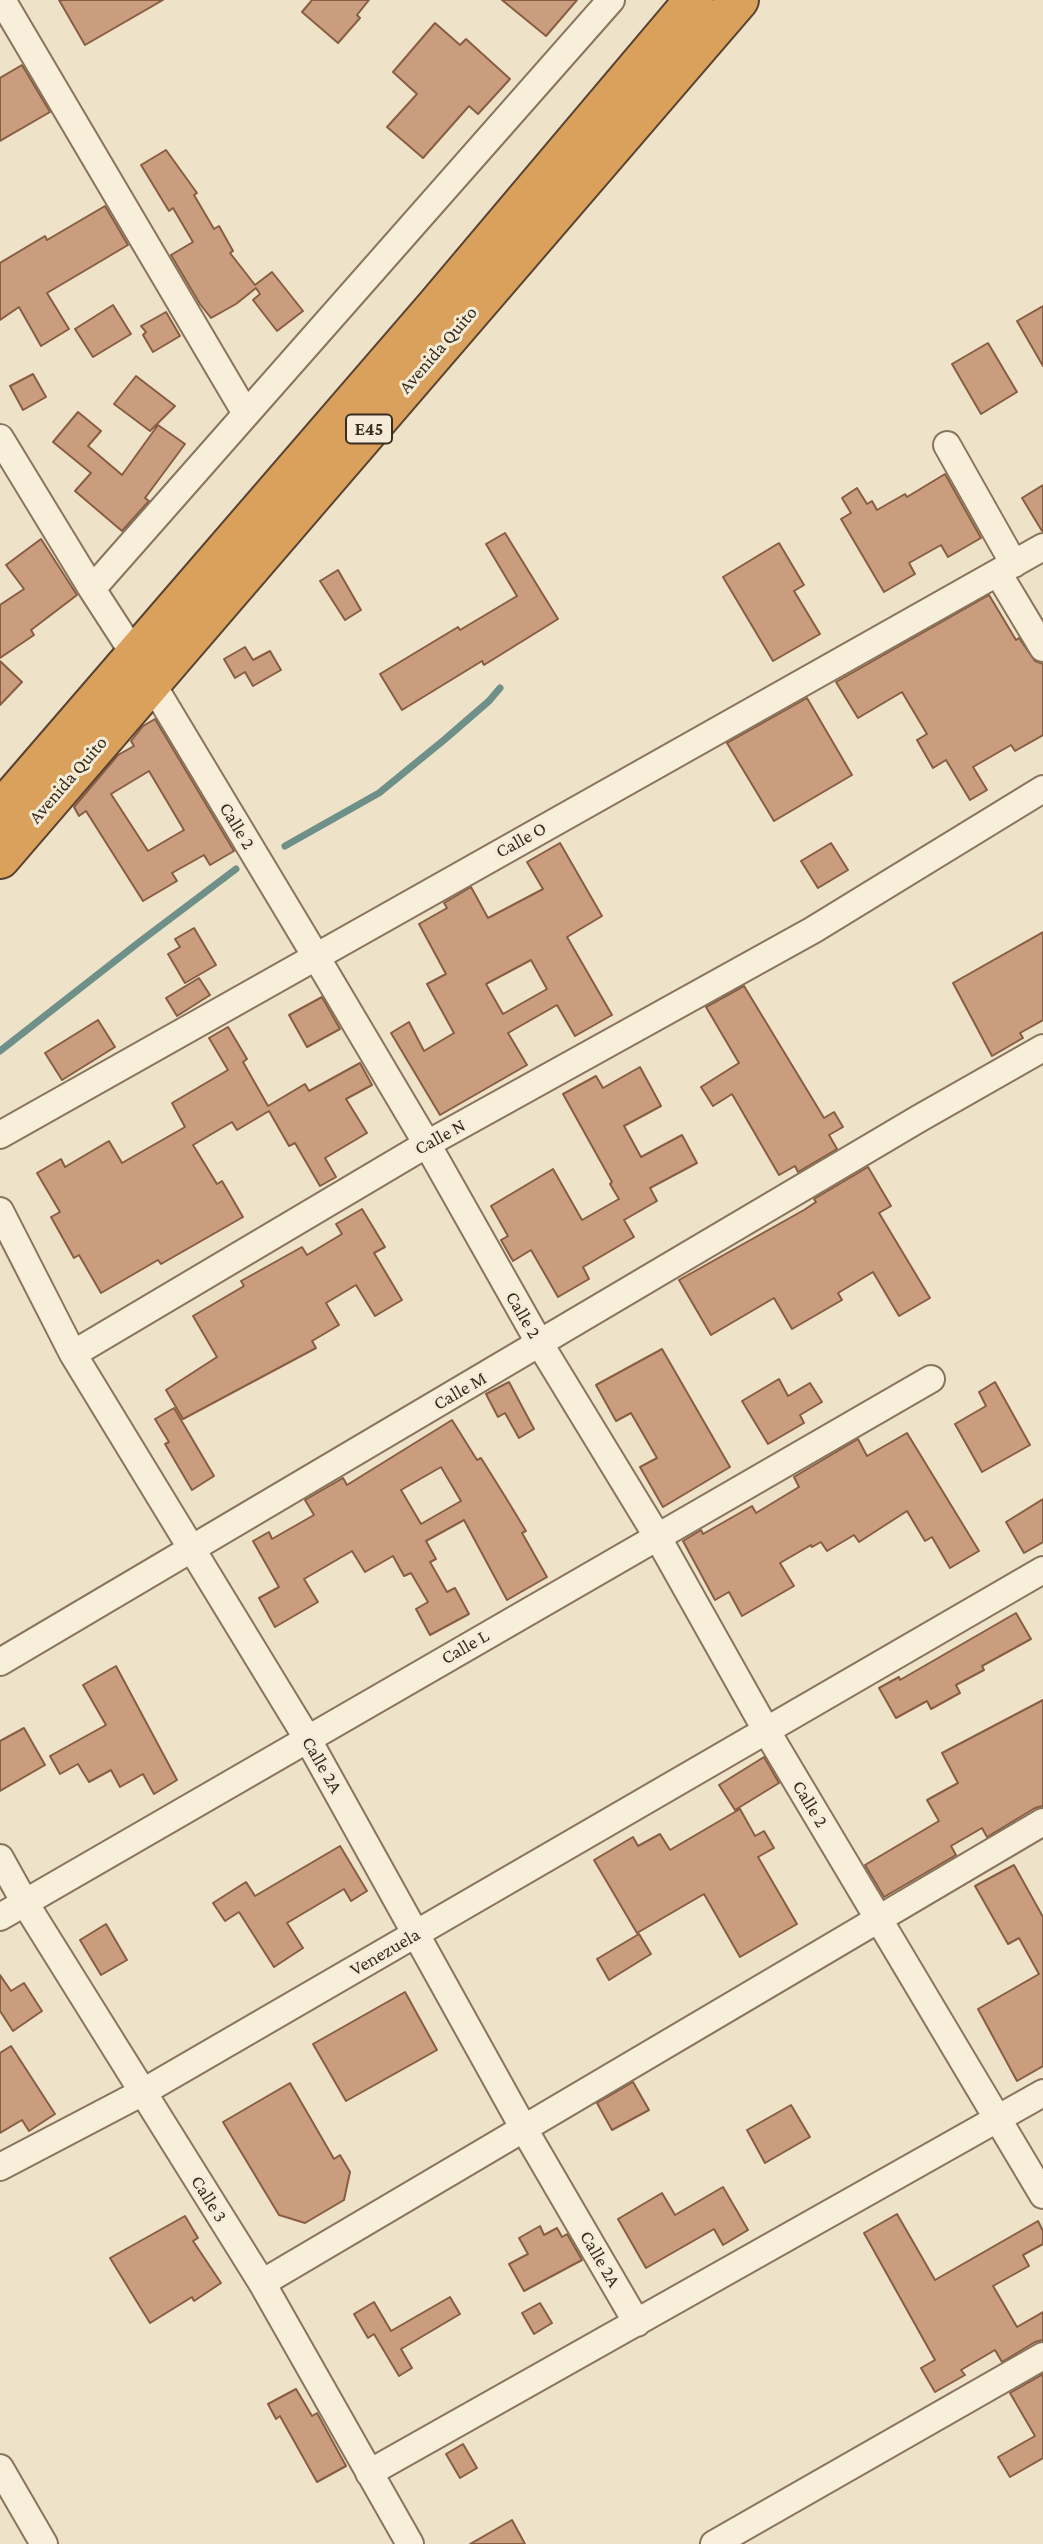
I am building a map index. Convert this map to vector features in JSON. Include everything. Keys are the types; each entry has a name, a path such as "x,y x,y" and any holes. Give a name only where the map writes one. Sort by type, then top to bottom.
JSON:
{"highway":[{"name":"Avenida Quito","path":"0,859 144,671 694,0"},
{"name":"Avenida Quito","path":"0,811 144,671 739,0"}],"street":[{"path":"2,0 246,412"},
{"path":"92,589 611,0"},
{"name":"Calle 2","path":"0,438 315,955 427,1144 540,1344 656,1536 766,1730 1043,2195"},
{"path":"947,444 1043,648"},
{"name":"Calle O","path":"0,1135 315,955 1043,547"},
{"name":"Calle N","path":"73,1354 427,1144 813,930 1043,789"},
{"name":"Calle M","path":"0,1662 1043,1048"},
{"name":"Calle 2A","path":"0,1211 73,1354 307,1738 524,2129 637,2323"},
{"name":"Calle L","path":"0,1917 931,1379"},
{"name":"Venezuela","path":"0,2167 143,2092 1043,1570"},
{"path":"261,2283 1043,1822"},
{"name":"Calle 3","path":"0,1858 25,1903 261,2283 410,2544"},
{"path":"369,2473 1043,2093"},
{"path":"714,2544 1043,2356"},
{"path":"0,2468 44,2544"}],"building":[{"path":"59,0 163,0 85,45"},
{"path":"312,0 369,0 357,15 360,18 338,43 302,12"},
{"path":"502,0 577,0 546,36"},
{"path":"435,23 460,45 466,39 510,79 478,114 469,106 423,158 387,127 417,94 393,72"},
{"path":"22,65 50,112 0,141 0,78"},
{"path":"166,150 197,193 194,195 214,229 219,226 233,251 230,253 255,285 272,272 303,311 277,331 253,300 260,294 256,288 236,304 211,318 200,304 171,255 193,242 173,208 169,211 141,165"},
{"path":"105,206 128,245 47,293 69,329 41,346 19,307 0,320 0,263 45,236 47,240"},
{"path":"113,305 131,334 93,357 75,329"},
{"path":"1043,306 1043,366 1017,321"},
{"path":"166,312 180,336 153,352 141,326"},
{"path":"988,343 1017,392 981,414 952,364"},
{"path":"33,374 46,397 23,410 10,386"},
{"path":"136,376 175,406 150,431 114,404"},
{"path":"78,412 101,431 88,446 122,475 158,425 185,444 145,498 149,501 122,531 75,491 91,473 53,442"},
{"path":"945,474 981,538 948,557 941,545 909,563 915,574 884,592 841,519 851,513 842,498 857,488 867,504 872,501 877,510 905,494 907,497"},
{"path":"1043,485 1043,531 1042,531 1022,498"},
{"path":"505,533 558,619 484,665 482,661 402,710 380,674 458,627 460,630 517,596 486,544"},
{"path":"41,539 77,595 31,630 34,635 0,658 0,605 24,589 6,565"},
{"path":"779,543 804,585 794,591 820,634 773,661 723,577"},
{"path":"338,570 361,610 345,620 320,581"},
{"path":"989,595 1016,640 1019,638 1035,661 1043,664 1043,735 1015,751 1011,745 973,767 987,790 970,800 946,760 933,768 917,740 927,734 902,692 858,718 836,682"},
{"path":"245,647 253,660 270,651 281,670 253,686 245,672 235,678 224,659"},
{"path":"0,661 22,682 0,705"},
{"path":"807,698 852,775 774,821 727,743"},
{"path":"155,719 234,851 210,865 204,855 172,873 177,881 143,901 86,811 79,816 74,807 118,755 134,746 131,741 143,726","holes":["149,771 184,830 148,851 111,794"]},
{"path":"560,843 602,916 567,937 612,1015 575,1036 557,1005 508,1033 527,1065 440,1115 391,1033 409,1022 424,1051 454,1033 427,984 446,974 419,924 447,908 444,903 471,887 488,918 543,889 527,862","holes":["531,960 547,989 503,1014 486,984"]},
{"path":"831,843 848,870 818,888 801,861"},
{"path":"194,928 216,965 185,983 168,954 180,947 175,939"},
{"path":"1043,932 1043,1020 1020,1033 1023,1038 992,1056 953,983"},
{"path":"199,978 210,995 177,1016 166,998"},
{"path":"744,986 824,1118 834,1112 843,1127 829,1135 837,1149 798,1172 795,1166 779,1175 732,1094 713,1106 701,1087 739,1063 706,1007"},
{"path":"322,997 340,1029 307,1047 289,1015"},
{"path":"98,1020 115,1047 62,1080 45,1053"},
{"path":"228,1027 247,1059 243,1062 268,1106 305,1084 309,1091 360,1063 372,1085 346,1099 367,1133 325,1158 336,1177 320,1186 295,1143 289,1146 269,1111 237,1130 232,1122 193,1145 217,1184 222,1181 243,1217 161,1264 158,1260 101,1293 79,1255 74,1258 51,1217 60,1212 37,1173 61,1159 65,1167 109,1141 122,1163 185,1127 172,1103 228,1070 209,1038"},
{"path":"640,1067 661,1106 624,1126 641,1157 682,1135 697,1163 650,1188 657,1201 624,1220 634,1237 583,1267 589,1279 558,1297 531,1250 513,1261 501,1240 508,1236 491,1206 553,1169 582,1220 619,1199 563,1094 596,1076 603,1088"},
{"path":"868,1167 891,1206 879,1213 930,1298 899,1316 873,1272 838,1293 842,1300 792,1329 774,1298 711,1335 679,1280 804,1210 816,1202 814,1199"},
{"path":"362,1209 385,1247 374,1253 402,1300 375,1316 356,1285 326,1303 339,1325 312,1341 316,1348 183,1419 166,1390 217,1357 193,1316 244,1286 241,1281 302,1247 307,1255 342,1234 336,1224"},
{"path":"662,1349 730,1467 663,1507 640,1467 657,1458 631,1413 616,1421 596,1385"},
{"path":"779,1379 788,1396 810,1383 822,1402 800,1415 804,1423 768,1444 742,1401"},
{"path":"509,1382 534,1429 519,1438 505,1413 498,1417 486,1394"},
{"path":"995,1382 1030,1445 982,1472 955,1424 986,1406 979,1392"},
{"path":"174,1408 214,1476 192,1490 165,1444 169,1442 155,1419"},
{"path":"452,1420 477,1460 481,1458 526,1531 522,1533 547,1577 507,1600 464,1520 426,1541 436,1559 430,1562 447,1592 455,1588 469,1614 430,1635 416,1609 428,1602 411,1573 404,1576 393,1556 365,1572 352,1551 304,1579 318,1602 275,1627 259,1598 279,1587 253,1541 269,1532 272,1539 314,1515 305,1500 343,1478 347,1485","holes":["441,1467 461,1501 421,1524 401,1490"]},
{"path":"907,1433 979,1551 950,1568 932,1537 925,1541 907,1511 859,1542 854,1535 827,1551 821,1542 780,1563 794,1586 742,1616 729,1592 715,1600 683,1541 701,1530 703,1534 752,1506 756,1513 799,1487 794,1477 858,1439 867,1456"},
{"path":"1043,1499 1043,1542 1024,1553 1006,1522"},
{"path":"1016,1613 1031,1639 982,1666 984,1670 956,1685 960,1693 931,1709 927,1701 896,1718 879,1688 899,1677 900,1680"},
{"path":"116,1666 177,1780 154,1794 143,1774 120,1787 111,1770 89,1782 78,1764 60,1774 50,1756 106,1725 83,1685"},
{"path":"1043,1700 1043,1806 1035,1808 987,1837 982,1828 951,1846 956,1855 884,1897 865,1865 939,1821 927,1800 958,1783 942,1753"},
{"path":"24,1728 45,1765 0,1791 0,1741"},
{"path":"764,1757 779,1783 735,1810 719,1785"},
{"path":"740,1809 755,1836 764,1831 774,1848 758,1857 797,1924 740,1957 704,1894 637,1933 594,1860 633,1837 638,1846 660,1834 670,1850"},
{"path":"340,1846 367,1891 351,1901 344,1889 287,1923 303,1948 274,1967 239,1912 225,1921 213,1903 246,1882 255,1896"},
{"path":"1014,1865 1043,1917 1043,2066 1017,2081 978,2009 1039,1974 1019,1938 1008,1944 975,1886"},
{"path":"106,1924 127,1960 101,1975 80,1940"},
{"path":"639,1934 651,1954 609,1980 597,1959"},
{"path":"0,1975 11,1991 24,1983 42,2011 13,2031 0,2011"},
{"path":"405,1992 437,2050 346,2101 313,2044"},
{"path":"11,2046 55,2114 29,2131 22,2120 0,2133 0,2053"},
{"path":"633,2082 649,2110 612,2130 597,2103"},
{"path":"290,2083 334,2159 340,2155 350,2172 344,2200 305,2223 279,2215 223,2122"},
{"path":"791,2105 810,2137 765,2163 747,2130"},
{"path":"723,2187 748,2230 723,2245 714,2229 646,2268 618,2219 662,2193 675,2215"},
{"path":"897,2214 935,2280 1038,2221 1043,2231 1043,2244 1023,2255 1029,2266 993,2286 1017,2327 1043,2312 1043,2340 1002,2362 995,2350 961,2370 965,2375 935,2392 921,2368 935,2360 864,2233"},
{"path":"185,2216 198,2238 193,2241 221,2283 194,2301 192,2297 150,2323 110,2258"},
{"path":"540,2226 544,2235 557,2228 562,2237 567,2234 582,2260 524,2291 509,2264 528,2254 519,2238"},
{"path":"450,2297 460,2314 401,2349 412,2368 399,2376 374,2334 368,2338 354,2314 374,2302 391,2331"},
{"path":"540,2303 552,2323 534,2334 522,2313"},
{"path":"1043,2374 1043,2458 1010,2477 998,2457 1035,2436 1010,2393"},
{"path":"296,2389 312,2416 317,2413 346,2466 317,2482 280,2416 276,2419 268,2404"},
{"path":"463,2444 477,2468 460,2478 446,2454"},
{"path":"512,2520 525,2544 470,2544"}],"waterway":[{"path":"285,846 379,793 489,701 500,688"},
{"path":"0,1051 236,869"}]}
